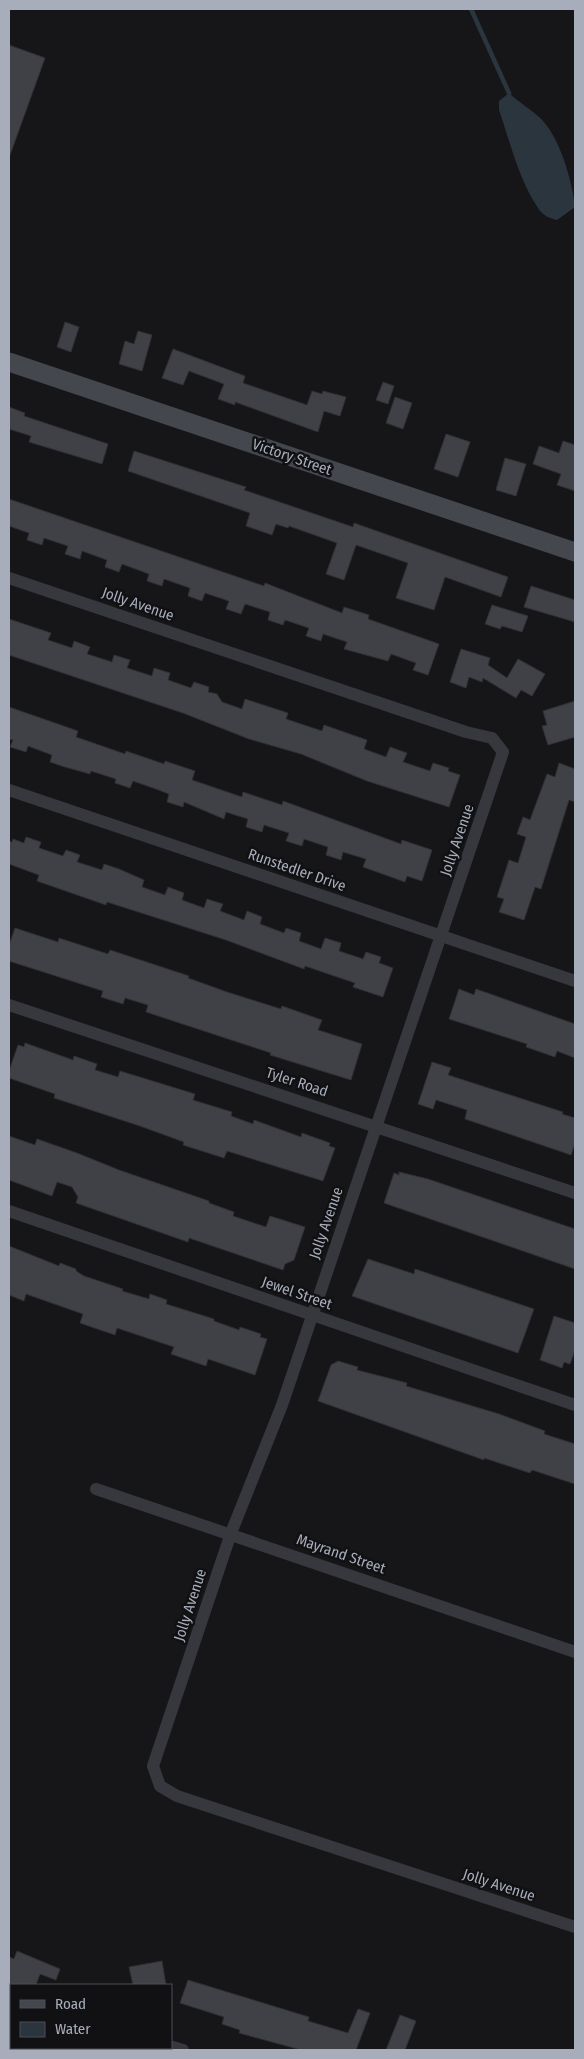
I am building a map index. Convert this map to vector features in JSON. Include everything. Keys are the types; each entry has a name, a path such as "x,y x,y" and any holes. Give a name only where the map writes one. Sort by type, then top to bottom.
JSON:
{"street":[{"name":"Victory Street","path":"9,362 575,552"},
{"name":"Jolly Avenue","path":"9,578 466,732 492,738 503,752 280,1410 231,1533 153,1766 160,1786 177,1796 575,1927"},
{"name":"Runstedler Drive","path":"9,790 575,981"},
{"name":"Tyler Road","path":"9,1005 377,1125 575,1193"},
{"name":"Jewel Street","path":"9,1211 575,1405"},
{"name":"Mayrand Street","path":"96,1489 231,1533 575,1652"}],"water":[{"path":"509,93 543,121 555,139 565,162 575,207 557,220 546,216 540,210 531,197 520,173 499,110 499,101"}],"building":[{"path":"9,45 45,58 10,155 9,155"},
{"path":"65,322 79,327 71,352 57,347"},
{"path":"138,331 152,335 142,371 119,364 125,341 134,344"},
{"path":"173,349 245,376 243,383 307,405 312,391 322,394 323,391 346,397 340,416 324,411 318,432 235,402 235,405 218,399 224,384 189,371 183,385 162,378"},
{"path":"383,382 394,386 388,404 376,400"},
{"path":"395,397 412,403 403,429 386,423"},
{"path":"9,407 25,413 24,416 108,444 102,464 29,442 31,436 9,429"},
{"path":"446,434 470,442 458,477 434,469"},
{"path":"563,441 575,445 575,491 557,485 561,474 533,464 539,446 559,453"},
{"path":"134,451 246,487 244,490 353,527 354,523 508,577 501,597 445,577 434,610 396,598 408,563 356,545 344,580 326,574 337,543 289,526 288,528 276,524 272,535 246,526 250,513 128,471"},
{"path":"505,458 526,464 516,496 496,490"},
{"path":"9,499 264,586 265,583 342,613 344,607 369,615 368,619 439,644 428,675 413,670 416,663 391,654 388,661 344,649 347,642 323,634 321,641 306,636 309,628 285,620 283,625 268,620 270,612 245,604 241,614 226,609 229,601 205,593 202,601 188,596 190,588 164,579 162,586 147,581 149,574 122,564 119,572 105,567 107,560 82,551 80,559 65,554 68,546 44,538 42,545 27,540 29,533 9,526"},
{"path":"531,586 575,600 575,622 524,607"},
{"path":"492,605 528,616 522,632 502,626 500,629 485,624"},
{"path":"9,619 51,633 48,640 72,648 74,641 90,647 87,654 112,662 114,655 130,660 127,668 152,676 154,668 170,673 168,680 191,688 194,682 209,687 208,692 217,694 222,702 242,709 245,699 288,713 286,719 322,731 324,725 367,740 364,749 386,757 390,747 407,753 403,762 430,771 433,763 449,768 448,771 460,775 449,807 367,781 301,754 249,739 183,713 9,655"},
{"path":"461,649 490,658 488,665 507,678 518,659 545,674 532,696 521,690 516,698 483,678 482,682 469,677 466,688 450,682"},
{"path":"575,701 575,737 548,745 542,726 547,725 543,711"},
{"path":"9,707 78,731 76,737 125,754 126,751 164,764 165,761 195,771 192,780 242,797 243,792 282,805 283,801 401,844 402,840 432,850 422,881 407,876 405,882 363,867 366,859 343,852 341,860 326,855 328,847 304,839 302,846 286,841 289,833 264,825 262,832 246,827 248,819 226,812 224,819 184,802 183,807 167,802 169,794 133,781 130,788 115,783 116,779 91,771 90,774 50,762 52,755 28,746 26,752 10,747 13,740 9,739"},
{"path":"559,763 575,769 575,802 569,800 541,889 535,887 524,920 499,912 504,899 497,897 509,860 518,863 526,837 517,834 523,817 530,820 547,774 555,777"},
{"path":"26,837 41,842 39,848 63,856 66,850 80,855 77,862 102,870 104,864 119,869 144,880 142,887 165,895 168,887 184,893 182,900 204,908 207,899 223,904 220,911 244,920 247,911 262,917 260,924 284,933 286,928 301,933 299,941 321,949 325,938 341,943 339,951 363,959 366,952 381,957 379,963 393,968 383,997 353,987 355,983 305,966 304,969 226,940 107,902 106,905 37,881 39,875 9,864 9,841 12,842 13,839 24,843"},
{"path":"15,928 58,942 59,938 108,954 110,950 189,976 188,978 227,992 281,1009 282,1006 322,1020 318,1030 362,1044 351,1080 270,1055 271,1053 146,1012 148,1005 125,998 123,1004 101,997 103,991 9,961 9,945"},
{"path":"459,989 474,995 476,989 575,1024 575,1058 557,1051 555,1057 526,1047 527,1044 449,1019"},
{"path":"25,1043 73,1060 74,1056 97,1064 95,1070 118,1077 120,1071 195,1094 193,1100 232,1112 231,1116 253,1124 254,1120 301,1137 302,1133 330,1143 329,1146 335,1148 323,1181 227,1151 224,1158 183,1145 184,1142 54,1098 55,1094 9,1078 9,1071 18,1045 24,1047"},
{"path":"432,1062 451,1068 448,1075 563,1112 562,1114 575,1118 575,1143 571,1155 465,1119 467,1110 436,1100 433,1109 418,1104"},
{"path":"9,1136 35,1145 37,1139 77,1153 119,1170 209,1201 209,1203 234,1212 233,1216 266,1227 270,1216 305,1227 294,1260 285,1264 283,1270 189,1238 188,1242 76,1203 78,1197 72,1187 57,1182 52,1196 9,1180"},
{"path":"399,1172 428,1179 575,1229 575,1269 384,1203 394,1173 399,1175"},
{"path":"9,1246 59,1266 60,1263 76,1269 76,1271 84,1276 123,1289 122,1291 149,1299 150,1294 167,1300 166,1304 214,1319 214,1321 239,1330 240,1327 261,1334 260,1337 267,1339 255,1375 208,1359 206,1366 171,1354 174,1347 117,1328 115,1335 80,1323 83,1314 26,1294 24,1301 9,1295"},
{"path":"368,1259 414,1274 415,1269 534,1309 518,1353 352,1296"},
{"path":"554,1316 575,1323 575,1350 570,1364 564,1362 562,1368 540,1360"},
{"path":"338,1361 358,1367 357,1370 407,1383 406,1386 499,1414 545,1431 544,1434 575,1444 575,1484 532,1470 530,1473 484,1458 484,1460 318,1401 331,1365"},
{"path":"17,1951 60,1969 56,1980 40,1974 36,1984 9,1985 9,1957 14,1959"},
{"path":"162,1961 166,1984 133,1984 129,1967"},
{"path":"188,1980 309,2017 308,2021 348,2033 358,2009 370,2013 356,2050 301,2050 239,2033 240,2030 222,2024 224,2017 180,2003"},
{"path":"400,2015 416,2021 405,2050 386,2050"}],"waterway":[{"path":"471,9 509,93"}]}
